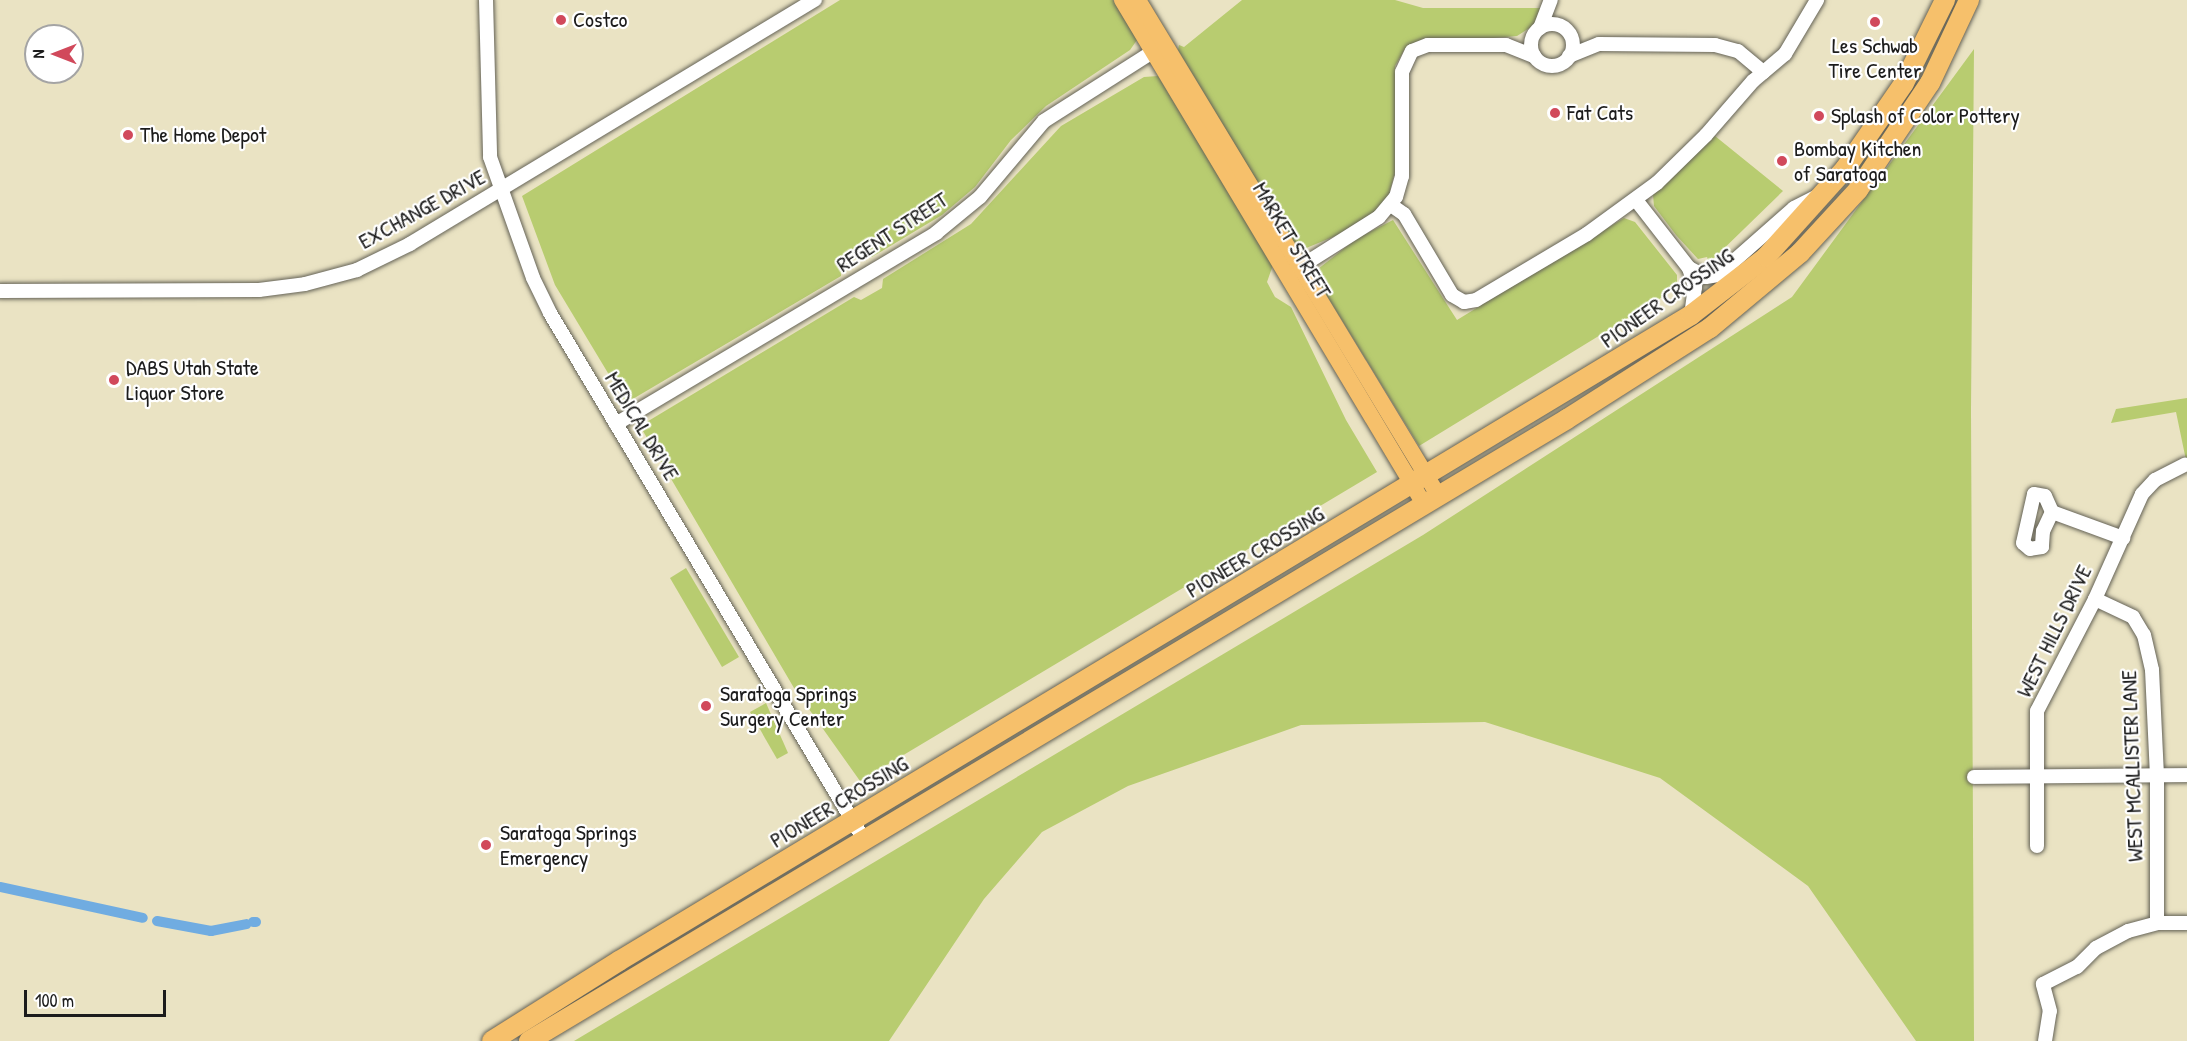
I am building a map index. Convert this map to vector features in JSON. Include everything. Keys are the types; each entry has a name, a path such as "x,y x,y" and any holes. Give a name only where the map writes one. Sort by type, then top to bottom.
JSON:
{"highway":[{"name":"PIONEER CROSSING","path":"492,1041 1691,315 1766,257 1824,194 1892,103 1945,0"},
{"path":"1912,113 1958,0"},
{"name":"PIONEER CROSSING","path":"529,1041 1652,367 1734,310 1800,253 1839,212 1912,113 1969,0"}],"main road":[{"name":"MARKET STREET","path":"1122,0 1159,48 1431,500"},
{"name":"MARKET STREET","path":"1138,0 1159,48"}],"street":[{"name":"MEDICAL DRIVE","path":"486,0 487,136 500,190 546,304 864,840"},
{"name":"EXCHANGE DRIVE","path":"0,291 247,290 305,284 357,270 392,254 815,0"},
{"path":"1551,0 1572,43 1569,56"},
{"path":"1535,57 1531,44 1551,0"},
{"path":"1391,205 1404,214 1452,295 1468,302 1587,234 1636,200 1692,150 1763,72 1790,47 1817,0"},
{"path":"1506,45 1538,30 1564,28 1599,44"},
{"path":"1293,271 1379,217 1391,205 1402,176 1402,72 1408,56 1428,45 1506,45 1552,66 1569,56 1599,44 1724,46 1744,54 1763,72"},
{"name":"REGENT STREET","path":"616,424 936,233 980,197 1044,121 1159,48"},
{"path":"1689,268 1706,276 1719,275 1794,208 1824,194"},
{"path":"1636,200 1689,268 1695,287 1691,315"},
{"name":"WEST HILLS DRIVE","path":"2037,846 2034,777 2037,711 2095,599 2142,494 2154,480 2185,465"},
{"path":"2052,512 2122,538"},
{"name":"WEST MCALLISTER LANE","path":"2095,599 2133,617 2144,635 2154,694 2157,776 2157,922"},
{"path":"1974,777 2187,775"},
{"path":"2045,1041 2050,1011 2043,984 2077,967 2097,948 2118,936 2157,922 2187,923"}],"green space":[{"path":"840,0 1113,0 1137,40 1130,50 1046,106 1011,140 975,187 942,215 872,257 862,255 841,267 841,276 626,403 555,285 522,196"},
{"path":"1242,0 1395,0 1423,8 1542,8 1536,24 1517,36 1411,45 1405,49 1395,66 1395,172 1388,198 1376,212 1345,232 1299,251 1178,50 1179,45 1184,47"},
{"path":"1974,49 1971,410 1974,1041 1916,1041 1808,886 1660,778 1485,722 1301,725 1128,786 1042,832 984,899 889,1041 574,1041 1423,535 1792,297"},
{"path":"1158,76 1273,265 1267,282 1275,297 1291,307 1346,420 1377,472 860,781 794,688 640,426 854,297 861,300 882,288 883,279 971,224 1061,126 1144,77"},
{"path":"1715,136 1783,191 1709,263 1707,257 1698,259 1676,235 1654,206 1653,195"},
{"path":"1624,218 1635,222 1677,275 1677,288 1419,446 1313,273 1356,239 1393,220 1457,320"},
{"path":"2187,398 2187,465 2176,412 2111,423 2116,409"},
{"path":"686,568 739,657 722,667 670,578"},
{"path":"766,703 788,753 777,759 750,712"}],"waterway":[{"path":"0,887 143,918"},
{"path":"157,921 211,931 246,924"}],"place":[{"name":"Costco","path":"561,20"},
{"name":"Les Schwab Tire Center","path":"1875,22"},
{"name":"Fat Cats","path":"1555,113"},
{"name":"Splash of Color Pottery","path":"1819,116"},
{"name":"The Home Depot","path":"128,135"},
{"name":"Bombay Kitchen of Saratoga","path":"1782,161"},
{"name":"DABS Utah State Liquor Store","path":"114,380"},
{"name":"Saratoga Springs Surgery Center","path":"706,706"},
{"name":"Saratoga Springs Emergency","path":"486,845"}]}
